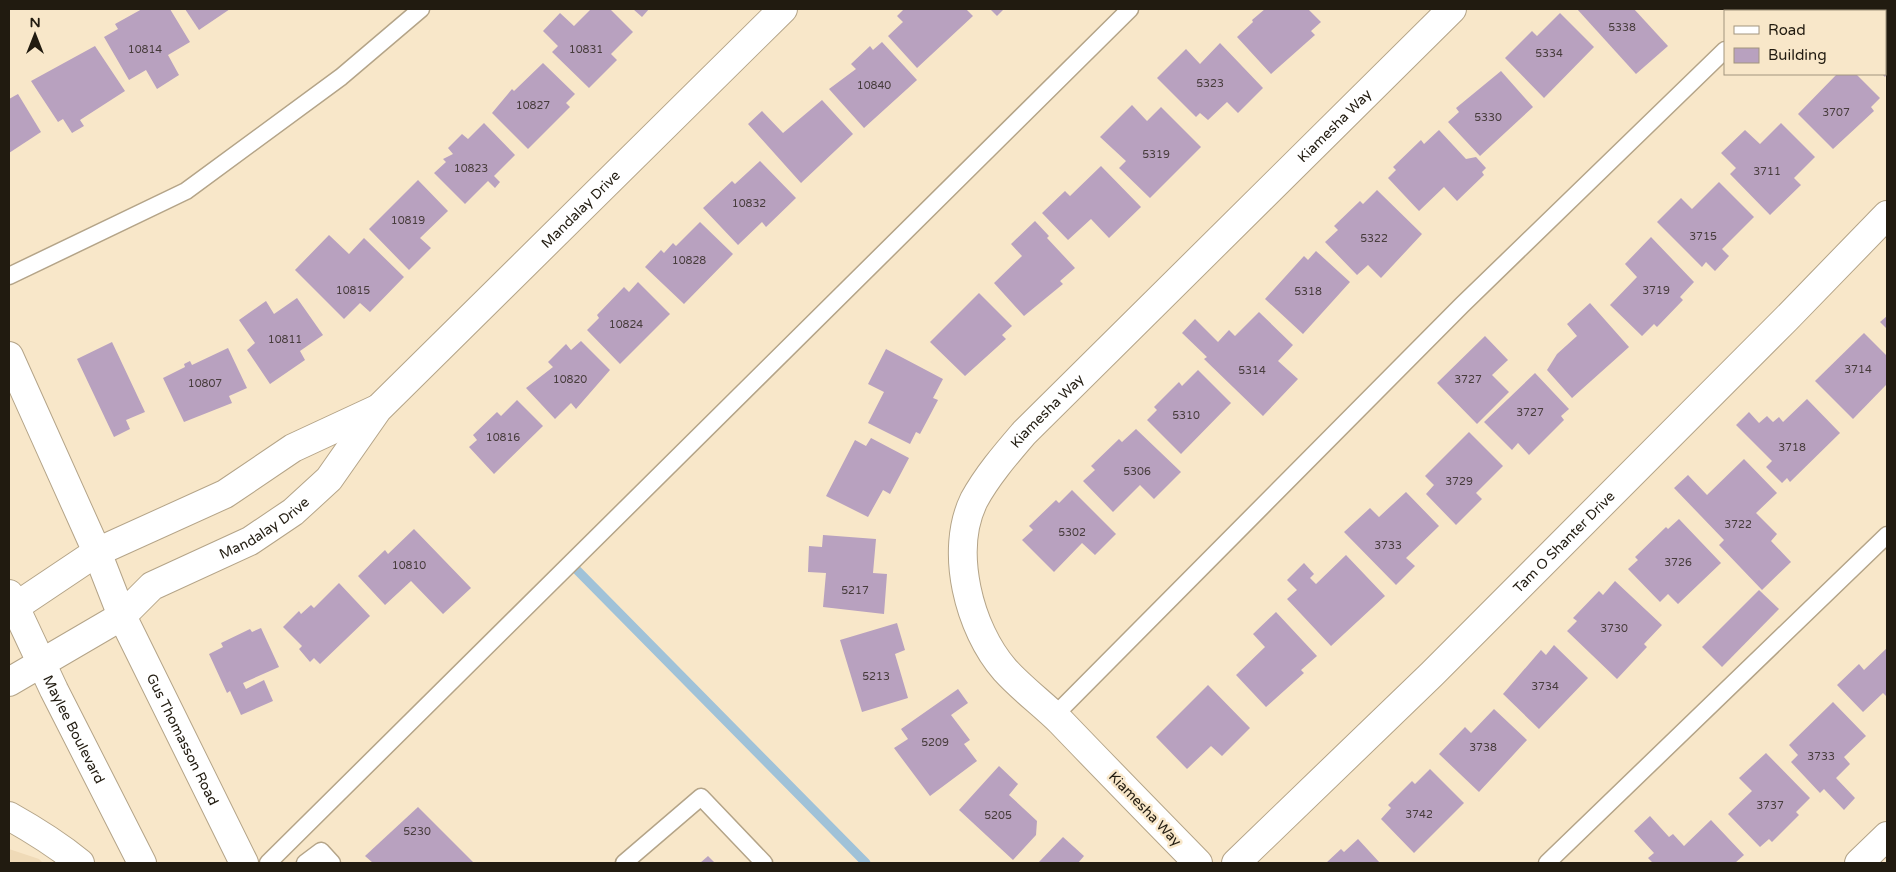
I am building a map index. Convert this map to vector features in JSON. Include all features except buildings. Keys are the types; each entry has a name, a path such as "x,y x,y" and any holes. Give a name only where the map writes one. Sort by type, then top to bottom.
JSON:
{"street":[{"name":"Mandalay Drive","path":"122,616 152,586 250,541 293,512 329,479 378,409 783,9"},
{"name":"Kiamesha Way","path":"1198,863 1054,715 1005,670 985,643 970,608 964,571 964,532 974,501 997,465 1024,433 1452,9"},
{"name":"Tam O Shanter Drive","path":"1236,863 1432,674 1887,215"},
{"path":"9,356 97,552 11,604"},
{"name":"Mandalay Drive","path":"97,552 225,494 293,448 378,409"},
{"name":"Gus Thomasson Road","path":"97,552 122,616 244,863"},
{"name":"Maylee Boulevard","path":"11,604 142,863"},
{"path":"9,682 122,616"},
{"path":"9,816 28,826 80,863"},
{"path":"1859,863 1887,836"}],"lane":[{"path":"9,276 186,191 340,76 421,9"},
{"path":"268,863 1130,9"},
{"path":"1054,715 1462,305 1724,51"},
{"path":"1547,863 1887,535"},
{"path":"624,863 702,797 764,863"},
{"path":"305,863 321,850 332,863"}],"shaded area":[{"path":"9,849 39,859 43,863 9,863"}],"waterway":[{"path":"570,563 866,863"}]}
